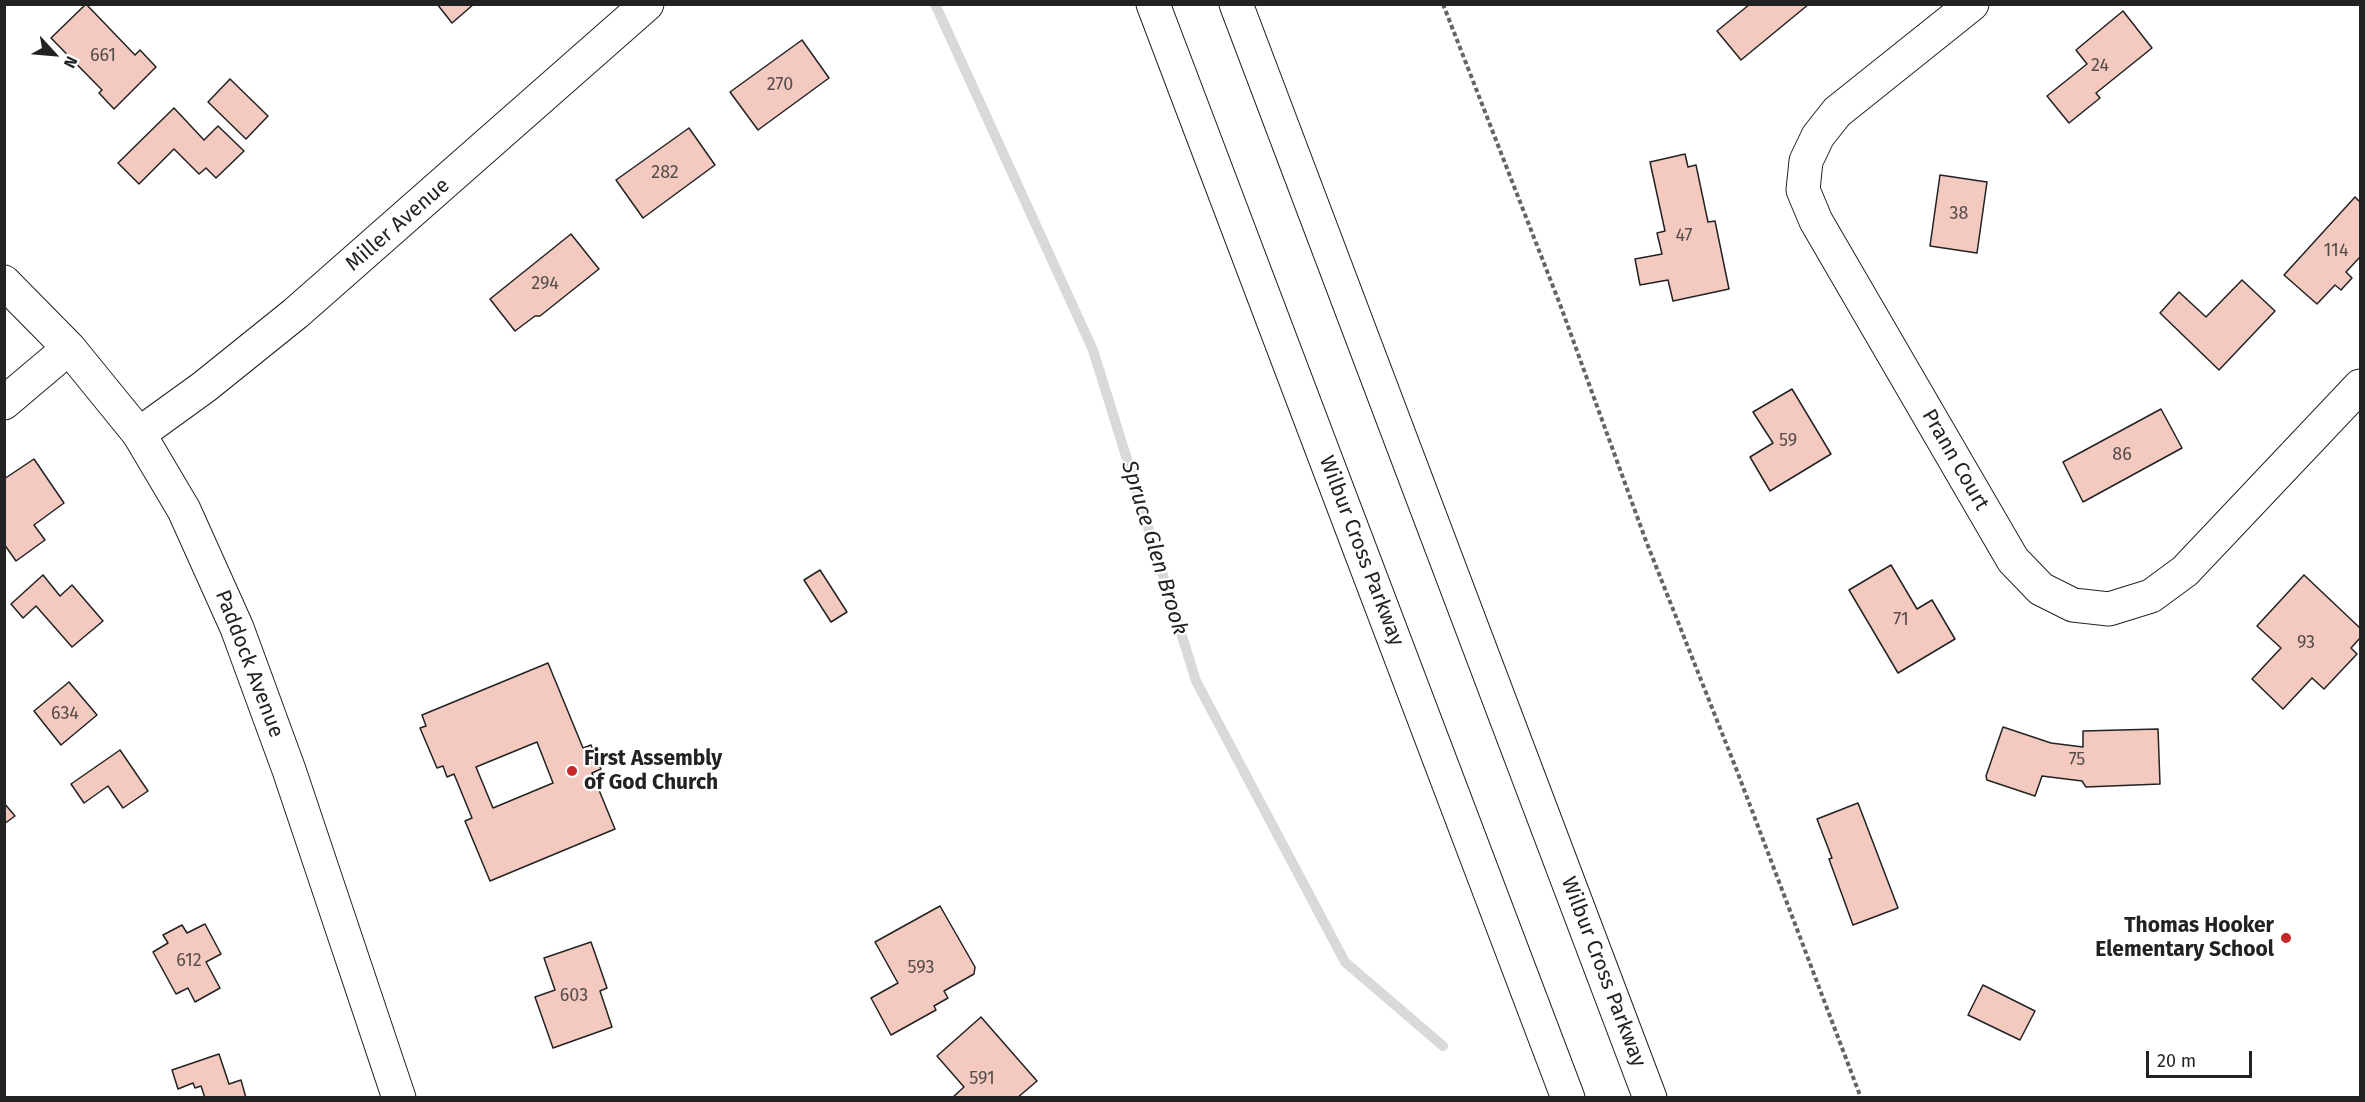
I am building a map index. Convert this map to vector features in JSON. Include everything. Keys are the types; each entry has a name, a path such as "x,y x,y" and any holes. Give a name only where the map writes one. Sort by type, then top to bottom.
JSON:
{"main road":[{"name":"Wilbur Cross Parkway","path":"1153,4 1568,1098"},
{"name":"Wilbur Cross Parkway","path":"1236,4 1650,1098"},
{"name":"Prann Court","path":"1972,4 1837,112 1818,136 1806,161 1803,190 1816,221 2013,560 2041,589 2073,605 2109,609 2151,596 2185,571 2361,386"},
{"name":"Miller Avenue","path":"139,434 204,387 288,320 457,174 636,8"},
{"name":"Paddock Avenue","path":"4,282 69,348 139,434 184,510 237,628 289,770 399,1098"},
{"path":"4,403 69,348"}],"path":[{"path":"1443,4 1561,307 1646,541 1737,771 1861,1098"}],"building":[{"path":"86,4 135,55 140,50 156,67 114,109 99,93 102,90 51,38"},
{"path":"437,4 474,4 452,23"},
{"path":"1750,4 1809,4 1741,60 1717,31"},
{"path":"2123,11 2152,48 2096,93 2100,98 2069,123 2047,96 2087,64 2076,50"},
{"path":"802,40 829,78 758,130 730,92"},
{"path":"230,79 268,116 246,139 208,102"},
{"path":"174,108 204,140 218,126 244,151 216,178 206,168 199,174 174,149 139,184 118,163"},
{"path":"689,128 715,165 643,218 616,180"},
{"path":"1685,154 1688,167 1696,165 1708,222 1715,221 1729,289 1673,301 1668,280 1640,285 1635,259 1662,254 1657,233 1665,231 1650,162"},
{"path":"1940,175 1987,182 1977,253 1930,246"},
{"path":"2355,197 2360,202 2360,257 2346,272 2352,278 2341,290 2335,285 2317,304 2284,275"},
{"path":"571,234 599,269 540,316 535,316 515,331 490,299"},
{"path":"2242,280 2275,311 2219,370 2160,313 2179,292 2206,317"},
{"path":"1792,389 1831,454 1770,491 1750,457 1773,443 1753,412"},
{"path":"2161,409 2182,448 2083,502 2063,462"},
{"path":"34,459 64,503 34,525 45,540 16,561 4,544 4,479"},
{"path":"1891,565 1917,609 1932,600 1955,639 1898,673 1849,590"},
{"path":"820,570 847,612 831,622 804,580"},
{"path":"43,575 60,596 72,585 103,621 72,647 36,606 23,618 11,604"},
{"path":"2304,575 2360,628 2360,638 2351,648 2357,654 2324,689 2312,678 2283,709 2252,679 2281,648 2257,626"},
{"name":"First Assembly of God Church","path":"548,663 583,748 591,745 601,769 592,773 615,829 490,881 465,821 472,818 454,774 447,777 443,766 437,768 420,728 426,726 422,715","holes":["537,742 553,783 493,808 476,767"]},
{"path":"69,682 97,715 61,745 34,711"},
{"path":"2003,727 2051,743 2083,747 2083,731 2158,729 2160,784 2086,787 2082,781 2042,776 2035,796 1987,780 1986,776"},
{"path":"120,750 148,791 123,808 108,786 84,803 71,784"},
{"path":"4,803 15,816 4,824"},
{"path":"1858,803 1898,908 1853,925 1817,819"},
{"path":"940,906 975,967 974,974 944,991 948,998 934,1006 936,1010 891,1035 871,998 898,983 875,942"},
{"path":"205,924 221,954 206,962 220,988 195,1002 188,988 176,994 153,952 168,943 163,935 182,925 187,933"},
{"path":"591,942 607,988 600,991 612,1027 553,1048 535,997 555,990 544,958"},
{"path":"1983,985 2035,1011 2020,1040 1968,1015"},
{"path":"981,1017 1037,1081 1017,1098 952,1098 964,1087 937,1056"},
{"path":"219,1054 229,1084 241,1080 246,1098 205,1098 201,1086 195,1088 193,1083 178,1089 172,1070"}],"waterway":[{"name":"Spruce Glen Brook","path":"935,4 1093,350 1196,681 1345,962 1443,1046"}],"place":[{"name":"First Assembly of God Church","path":"572,771"},
{"name":"Thomas Hooker Elementary School","path":"2286,938"}]}
